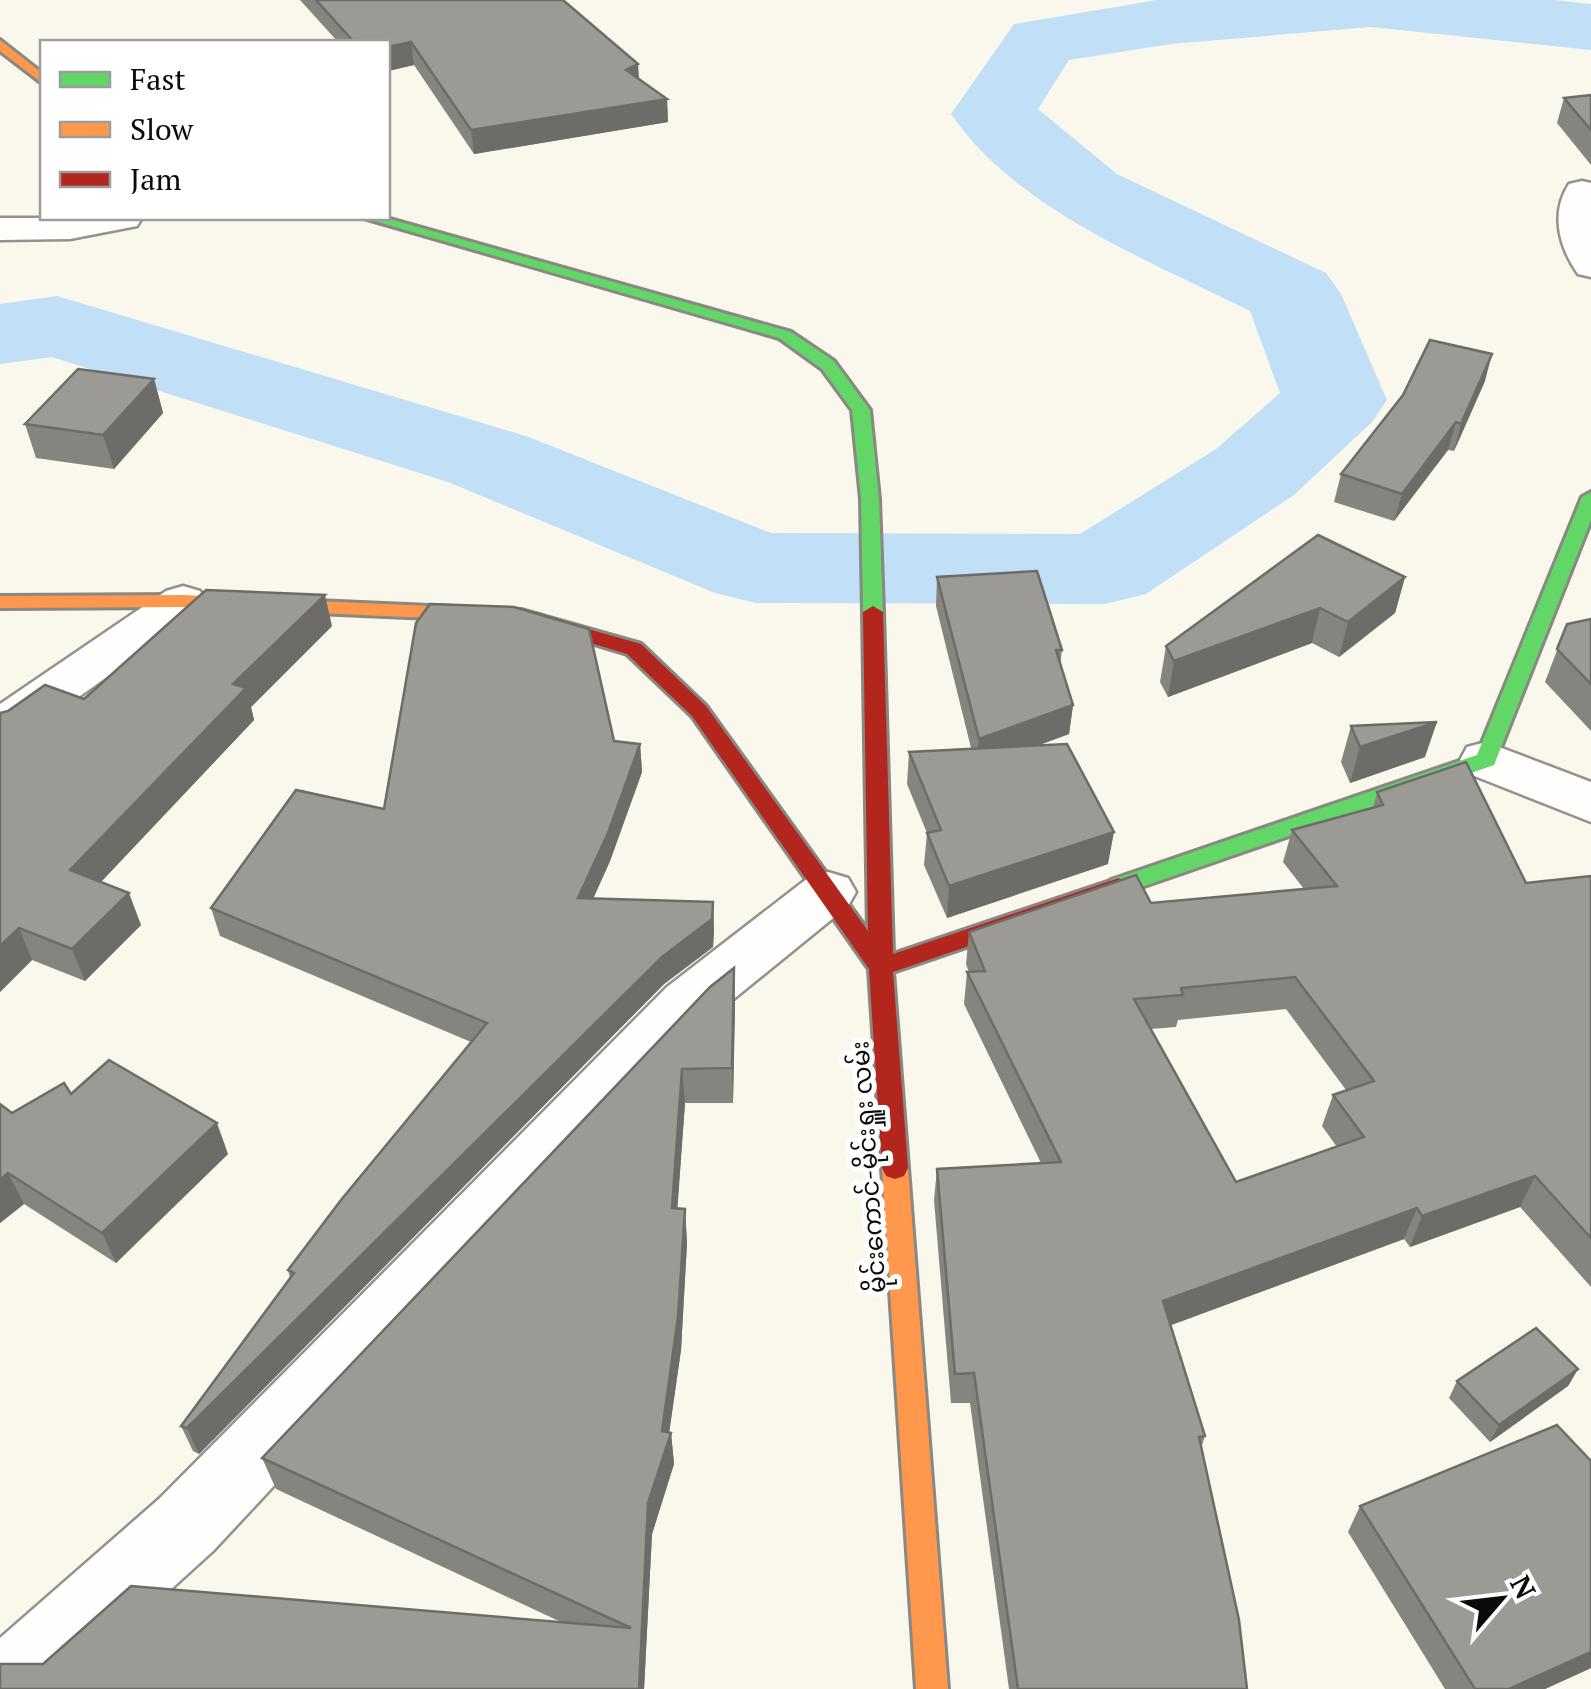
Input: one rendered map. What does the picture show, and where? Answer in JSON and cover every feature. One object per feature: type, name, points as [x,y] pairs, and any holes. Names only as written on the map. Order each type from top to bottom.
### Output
[{"type":"main road","points":[[0,44],[40,77]]},
{"type":"main road","name":"မိုင်းကောင်-မိုင်းရှူး လမ်း","points":[[378,220],[784,336],[828,365],[861,410],[870,499],[881,967],[932,1689]]},
{"type":"main road","points":[[0,602],[183,601],[521,616],[634,650],[699,711],[881,967],[1486,760],[1590,505]]},
{"type":"street","points":[[1582,192],[1574,223],[1591,266]]},
{"type":"street","points":[[0,229],[70,228],[113,220]]},
{"type":"street","points":[[0,728],[183,601]]},
{"type":"street","points":[[1486,760],[1591,802]]},
{"type":"street","points":[[2,1689],[186,1524],[688,1003],[828,892]]},
{"type":"building","points":[[316,0],[563,0],[638,64],[626,70],[667,99],[471,130],[411,42],[390,47],[390,40],[352,40]]},
{"type":"building","points":[[1591,95],[1591,130],[1564,98]]},
{"type":"building","points":[[1430,340],[1492,354],[1461,424],[1456,422],[1402,494],[1341,474],[1403,395]]},
{"type":"building","points":[[78,369],[154,379],[103,435],[25,424]]},
{"type":"building","points":[[1318,535],[1405,577],[1348,622],[1320,608],[1174,661],[1166,646]]},
{"type":"building","points":[[1037,571],[1062,650],[1056,650],[1073,705],[979,739],[937,577]]},
{"type":"building","points":[[206,590],[325,595],[233,684],[246,688],[70,870],[129,893],[72,949],[19,928],[0,946],[0,713],[45,685],[84,699]]},
{"type":"building","points":[[430,604],[514,607],[589,629],[614,741],[640,744],[608,833],[578,898],[713,902],[712,919],[662,957],[187,1428],[181,1426],[294,1273],[288,1270],[487,1023],[211,908],[296,790],[384,809],[416,623]]},
{"type":"building","points":[[1591,619],[1591,684],[1557,649],[1567,624]]},
{"type":"building","points":[[1437,722],[1360,747],[1351,726]]},
{"type":"building","points":[[1067,744],[1114,832],[949,886],[927,833],[941,830],[909,752]]},
{"type":"building","points":[[1466,762],[1526,883],[1591,876],[1591,1238],[1535,1176],[1422,1216],[1417,1208],[1163,1301],[1205,1436],[1199,1437],[1239,1620],[1247,1689],[1018,1689],[974,1373],[955,1374],[937,1169],[1061,1162],[967,972],[985,971],[969,932],[1136,875],[1151,903],[1337,886],[1292,830],[1383,805],[1377,792]],"holes":[[[1295,977],[1374,1081],[1333,1095],[1364,1137],[1236,1182],[1134,999],[1183,995],[1181,988]]]},
{"type":"building","points":[[734,968],[732,1068],[682,1069],[672,1208],[685,1209],[678,1317],[662,1431],[671,1433],[648,1503],[639,1689],[0,1689],[0,1664],[43,1664],[131,1586],[631,1628],[262,1458],[710,987]]},
{"type":"building","points":[[109,1060],[217,1123],[102,1233],[8,1173],[0,1180],[0,1104],[12,1113],[64,1083],[71,1094]]},
{"type":"building","points":[[1536,1328],[1578,1369],[1499,1425],[1457,1381]]},
{"type":"building","points":[[1557,1425],[1591,1461],[1591,1652],[1509,1689],[1475,1689],[1360,1506]]},
{"type":"waterway","points":[[0,334],[57,326],[487,459],[756,568],[1105,569],[1255,472],[1335,400],[1292,294],[1085,193],[993,114],[1042,41],[1171,21],[1371,4],[1591,27]]},
{"type":"traffic: fast","points":[[378,220],[785,335],[828,365],[861,410],[870,499],[873,612]]},
{"type":"traffic: fast","points":[[1119,886],[1486,760],[1591,497]]},
{"type":"traffic: slow","points":[[0,44],[40,77]]},
{"type":"traffic: slow","points":[[0,602],[183,601],[521,616],[535,620]]},
{"type":"traffic: slow","points":[[895,1168],[932,1689]]},
{"type":"traffic: jam","points":[[873,612],[881,967],[895,1168]]},
{"type":"traffic: jam","points":[[535,620],[634,649],[699,711],[881,967],[1119,886]]}]
